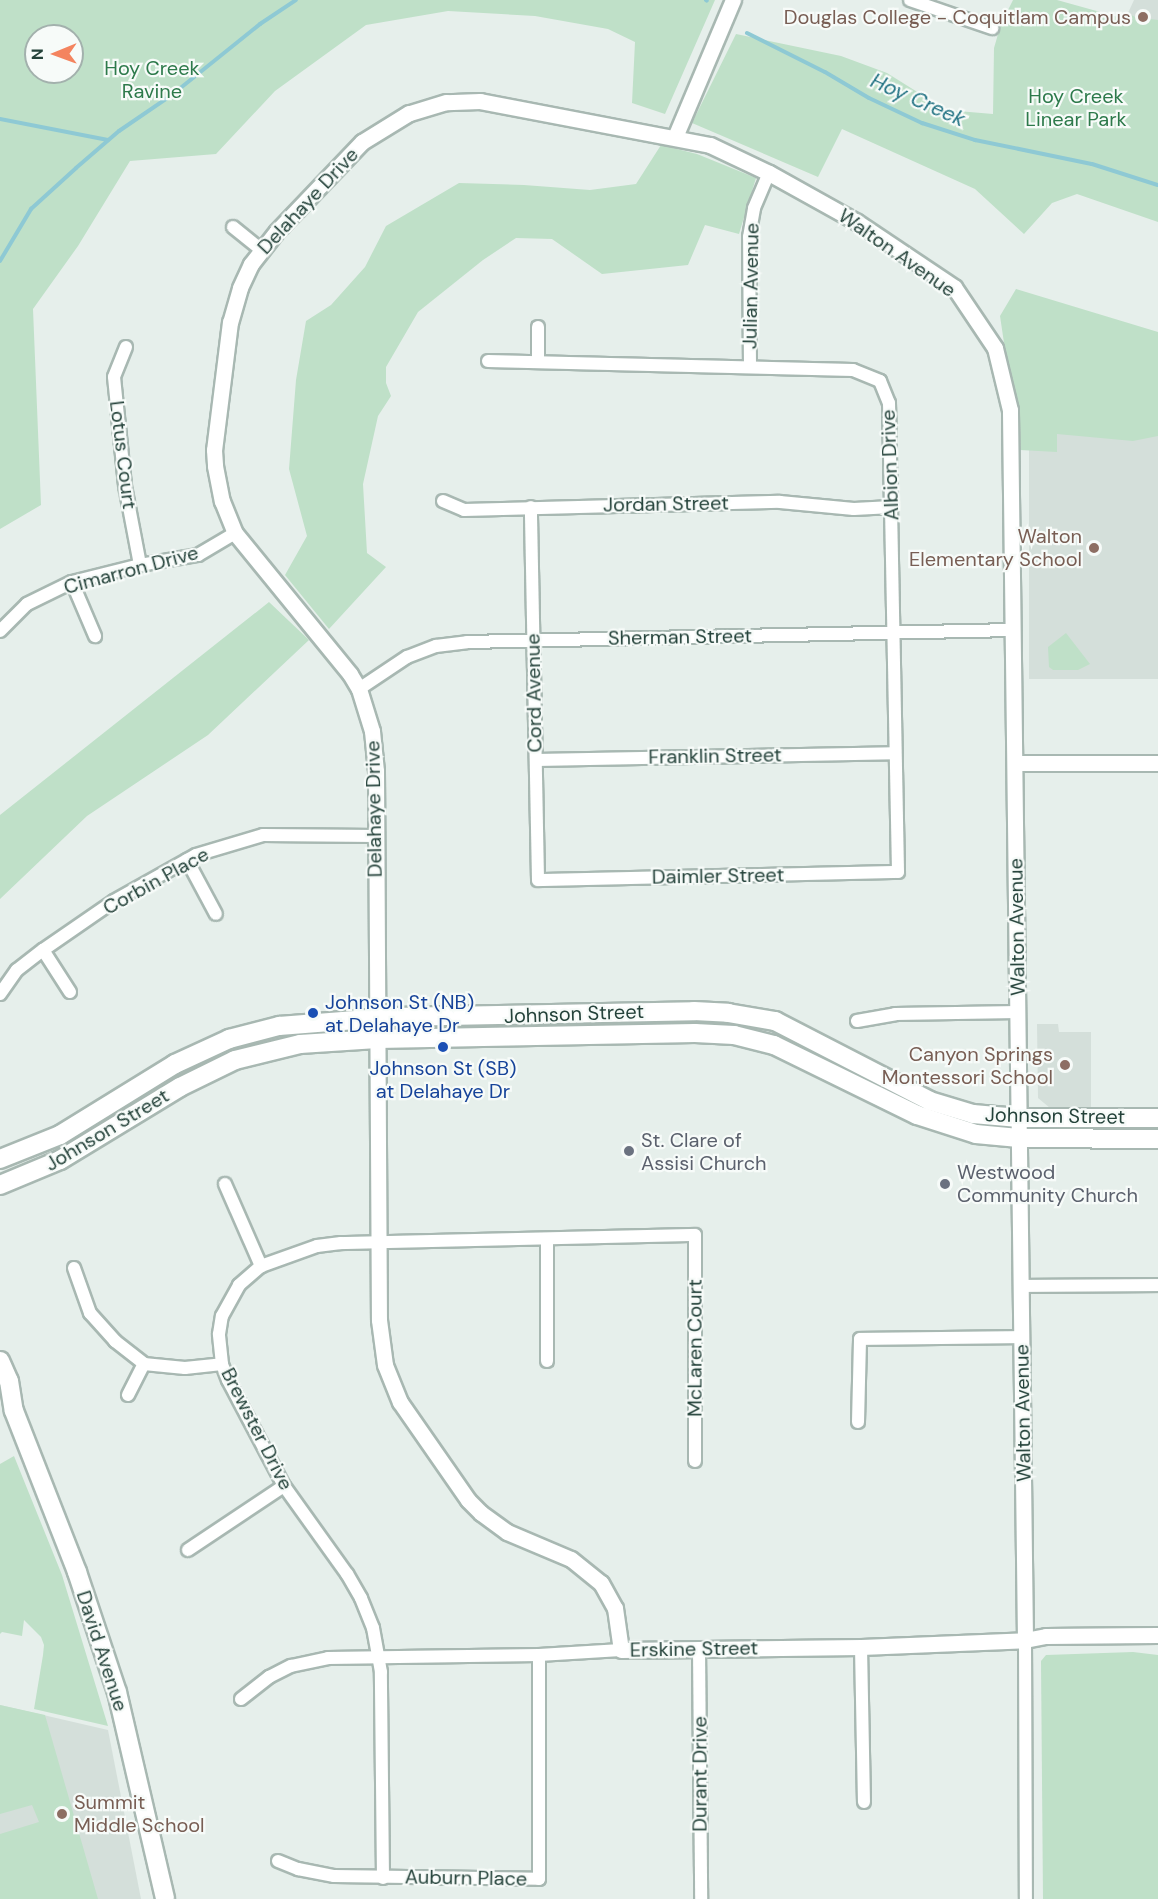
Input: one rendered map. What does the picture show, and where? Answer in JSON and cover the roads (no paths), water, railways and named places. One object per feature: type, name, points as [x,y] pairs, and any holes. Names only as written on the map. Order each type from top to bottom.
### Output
[{"type":"main road","name":"Johnson Street","points":[[0,1159],[60,1135],[175,1064],[229,1039],[279,1026],[377,1018],[694,1011],[758,1017],[791,1028],[930,1101],[973,1114],[1018,1118],[1158,1118]]},
{"type":"main road","name":"Johnson Street","points":[[0,1185],[60,1160],[180,1087],[235,1060],[300,1044],[377,1039],[695,1033],[734,1035],[774,1045],[917,1115],[975,1134],[1019,1138],[1158,1139]]},
{"type":"main road","name":"David Avenue","points":[[0,1361],[9,1381],[14,1411],[77,1572],[117,1692],[165,1899]]},
{"type":"main road","name":"David Avenue","points":[[0,1396],[14,1411]]},
{"type":"street","points":[[675,137],[734,0]]},
{"type":"street","points":[[910,0],[992,28]]},
{"type":"street","name":"Delahaye Drive","points":[[621,1650],[615,1608],[602,1583],[571,1559],[507,1532],[481,1513],[468,1500],[400,1402],[388,1374],[381,1341],[374,741],[359,689],[235,533],[217,482],[215,434],[233,309],[245,275],[261,250],[362,142],[397,118],[428,106],[456,101],[493,102],[675,137]]},
{"type":"street","name":"Walton Avenue","points":[[675,137],[710,145],[769,173],[857,222],[954,288],[995,348],[1010,410],[1022,1337],[1026,1899]]},
{"type":"street","name":"Julian Avenue","points":[[750,367],[749,237],[754,208],[769,173]]},
{"type":"street","points":[[232,227],[261,250]]},
{"type":"street","points":[[538,327],[538,362]]},
{"type":"street","name":"Lotus Court","points":[[126,347],[114,377],[125,486],[140,565]]},
{"type":"street","name":"Albion Drive","points":[[488,361],[853,370],[880,381],[889,404],[898,872]]},
{"type":"street","name":"Jordan Street","points":[[443,501],[464,510],[780,502],[854,509],[892,507]]},
{"type":"street","name":"Cord Avenue","points":[[531,507],[538,880]]},
{"type":"street","name":"Cimarron Drive","points":[[0,631],[27,604],[72,582],[140,565],[198,555],[235,533]]},
{"type":"street","points":[[72,582],[95,636]]},
{"type":"street","name":"Sherman Street","points":[[359,689],[407,657],[436,646],[467,642],[1013,630]]},
{"type":"street","name":"Franklin Street","points":[[536,760],[894,753]]},
{"type":"street","points":[[1015,763],[1158,764]]},
{"type":"street","name":"Corbin Place","points":[[0,994],[17,970],[43,950],[114,901],[187,860],[263,835],[376,836]]},
{"type":"street","points":[[187,860],[216,914]]},
{"type":"street","name":"Daimler Street","points":[[538,880],[898,872]]},
{"type":"street","points":[[43,950],[70,992]]},
{"type":"street","points":[[856,1021],[895,1014],[1018,1012]]},
{"type":"street","points":[[225,1184],[261,1266]]},
{"type":"street","name":"Brewster Drive","points":[[383,1878],[379,1657],[373,1628],[361,1598],[284,1486],[222,1364],[219,1334],[222,1316],[239,1285],[261,1266],[317,1246],[379,1241],[695,1235]]},
{"type":"street","name":"McLaren Court","points":[[695,1235],[695,1461]]},
{"type":"street","points":[[547,1239],[547,1361]]},
{"type":"street","points":[[74,1268],[90,1313],[115,1341],[144,1364],[185,1368],[222,1364]]},
{"type":"street","points":[[1021,1286],[1158,1285]]},
{"type":"street","points":[[858,1422],[860,1340],[1022,1337]]},
{"type":"street","points":[[128,1395],[144,1364]]},
{"type":"street","points":[[188,1550],[284,1486]]},
{"type":"street","name":"Erskine Street","points":[[241,1699],[269,1677],[291,1666],[328,1658],[539,1655],[699,1648],[861,1647],[1110,1634],[1158,1635]]},
{"type":"street","points":[[861,1647],[864,1802]]},
{"type":"street","name":"Durant Drive","points":[[699,1648],[701,1899]]},
{"type":"street","name":"Auburn Place","points":[[278,1861],[298,1869],[334,1876],[539,1879],[539,1655]]},
{"type":"waterway","name":"Hoy Creek","points":[[0,261],[31,209],[76,168],[119,131],[173,94],[260,24],[296,0]]},
{"type":"waterway","name":"Hoy Creek","points":[[747,33],[825,72],[869,98],[922,123],[975,140],[1092,164],[1158,185]]},
{"type":"waterway","points":[[0,119],[108,140]]},
{"type":"place","name":"Douglas College - Coquitlam Campus","points":[[1143,17]]},
{"type":"place","name":"Walton Elementary School","points":[[1094,548]]},
{"type":"place","name":"Johnson St (NB) at Delahaye Dr","points":[[313,1013]]},
{"type":"place","name":"Johnson St (SB) at Delahaye Dr","points":[[443,1047]]},
{"type":"place","name":"Canyon Springs Montessori School","points":[[1065,1065]]},
{"type":"place","name":"St. Clare of Assisi Church","points":[[629,1151]]},
{"type":"place","name":"Westwood Community Church","points":[[945,1184]]},
{"type":"place","name":"Summit Middle School","points":[[62,1814]]},
{"type":"park label","name":"Hoy Creek Ravine","points":[[152,80]]},
{"type":"park label","name":"Hoy Creek Linear Park","points":[[1076,108]]}]
